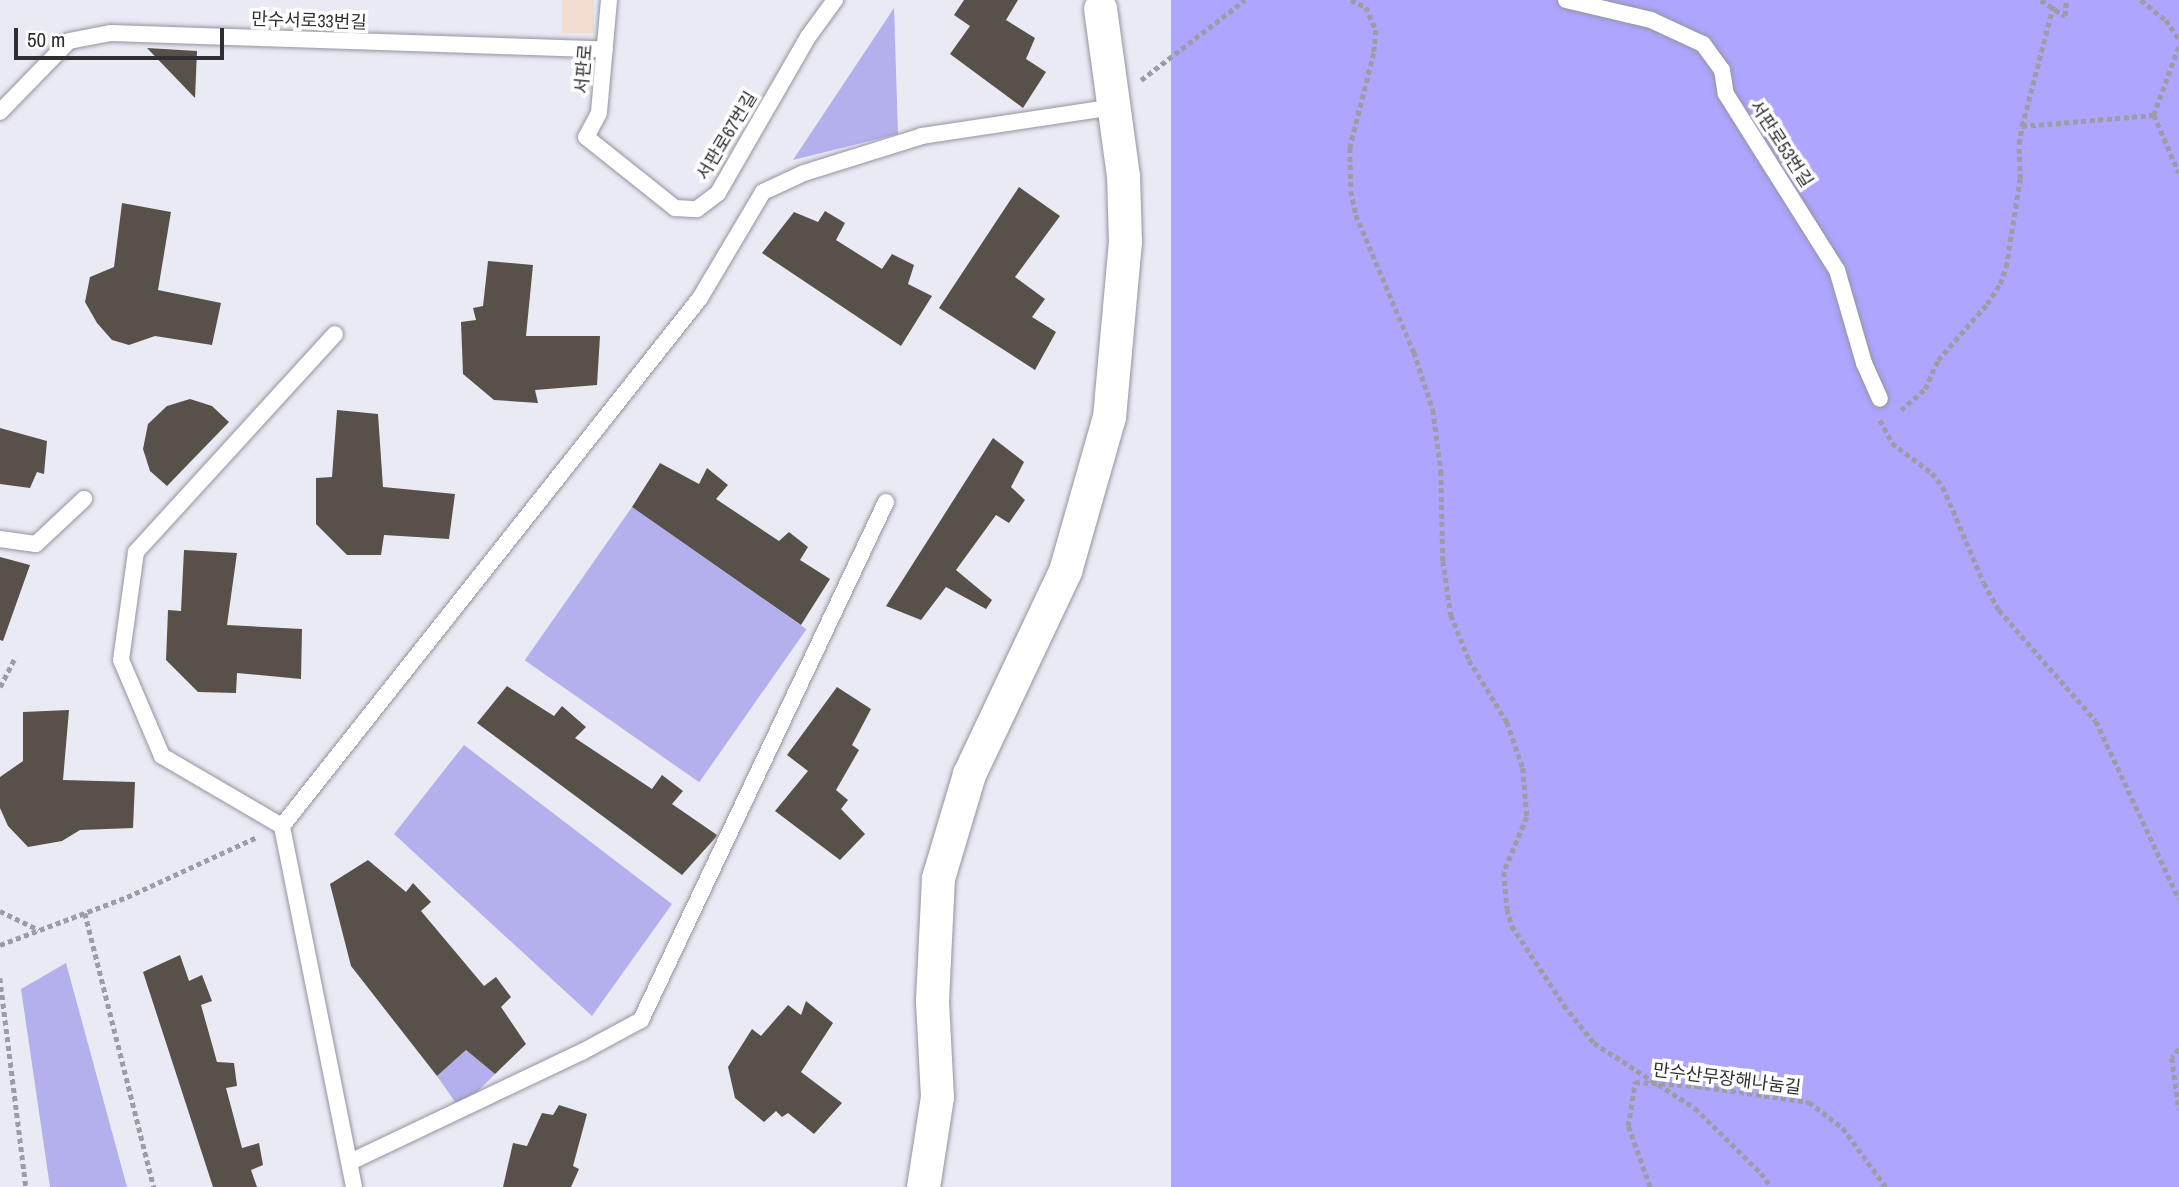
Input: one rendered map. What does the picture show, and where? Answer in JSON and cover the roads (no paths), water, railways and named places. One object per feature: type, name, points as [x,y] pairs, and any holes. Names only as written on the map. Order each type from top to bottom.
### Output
[{"type":"street","points":[[923,1187],[937,1097],[932,1000],[938,878],[969,774],[1065,571],[1110,417],[1125,242],[1123,176],[1100,5]]},
{"type":"lane","name":"서판로","points":[[586,137],[599,113],[609,0]]},
{"type":"lane","name":"서판로67번길","points":[[586,137],[676,208],[697,208],[718,193],[808,37],[835,0]]},
{"type":"lane","name":"서판로53번길","points":[[1566,0],[1651,20],[1703,44],[1722,70],[1726,94],[1837,270],[1878,405]]},
{"type":"lane","name":"만수서로33번길","points":[[0,112],[69,41],[111,33],[605,49]]},
{"type":"lane","points":[[282,826],[700,298],[763,192],[804,173],[922,136],[1114,107]]},
{"type":"lane","points":[[335,334],[136,552],[121,660],[162,755],[282,826],[354,1187]]},
{"type":"lane","points":[[0,539],[36,544],[84,499]]},
{"type":"lane","points":[[350,1162],[582,1052],[641,1020],[886,502]]}]
